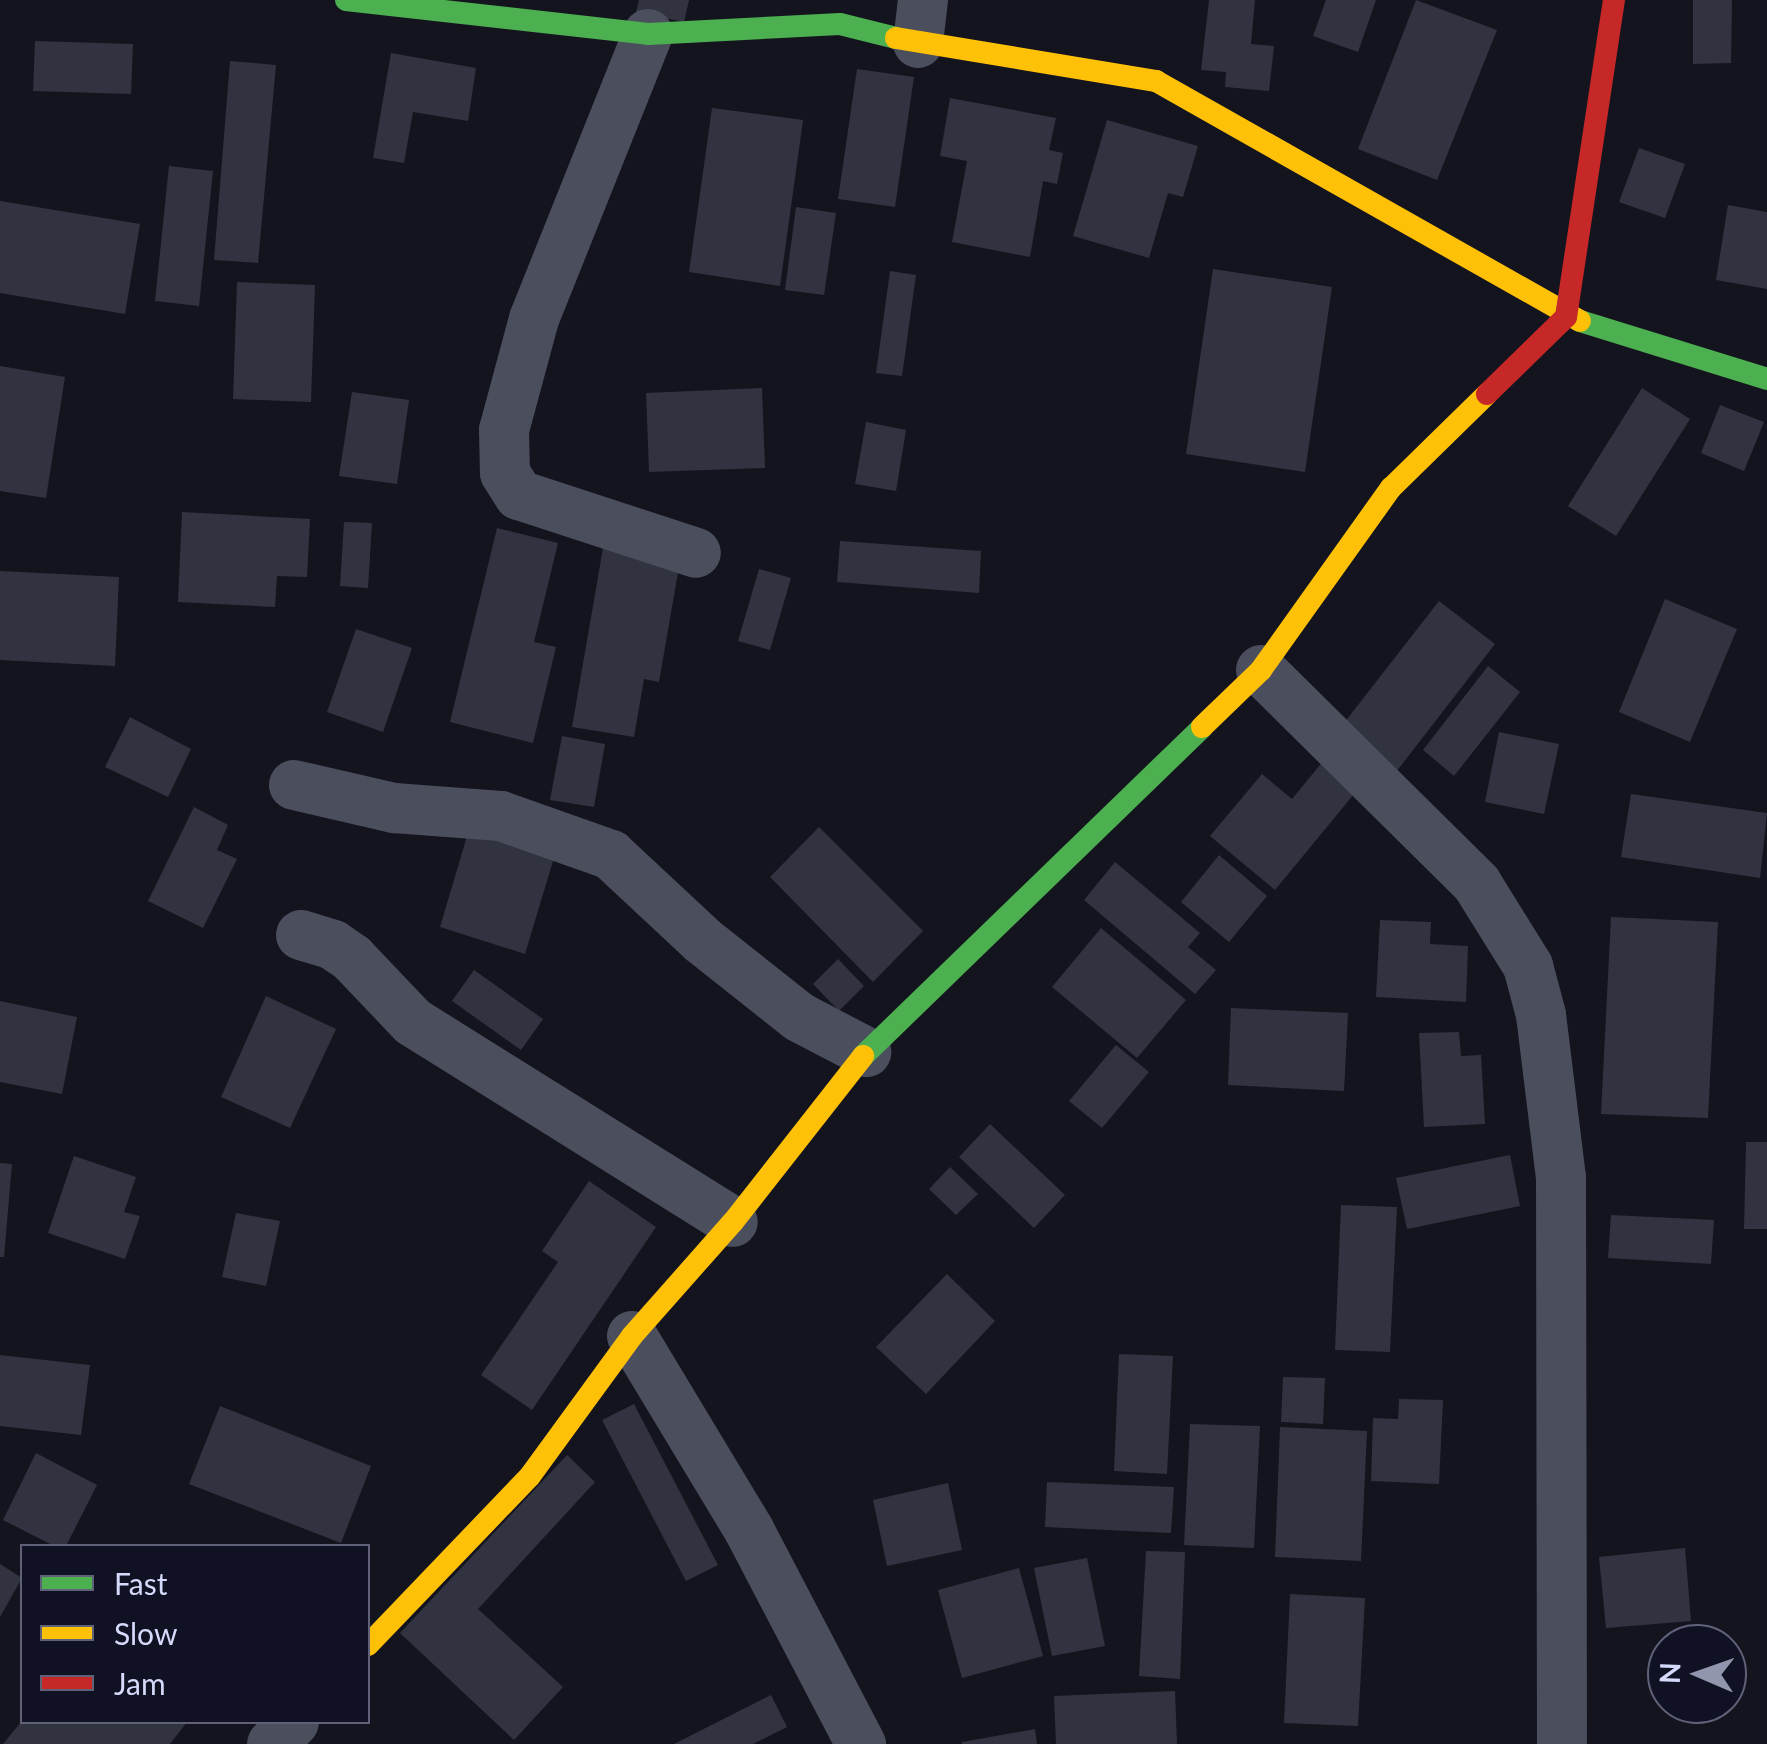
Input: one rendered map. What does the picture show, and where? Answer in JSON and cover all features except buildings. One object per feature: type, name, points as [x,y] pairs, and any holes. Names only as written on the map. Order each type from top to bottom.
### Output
[{"type":"street","points":[[346,0],[525,24],[648,34],[920,21],[1156,81],[1290,154],[1566,317],[1767,379]]},
{"type":"street","points":[[370,1643],[530,1476],[632,1336],[733,1222],[866,1052],[1261,670],[1391,488],[1566,317],[1614,0]]},
{"type":"street","points":[[648,34],[534,320],[504,430],[506,473],[519,495],[696,553]]},
{"type":"street","points":[[1261,670],[1478,884],[1528,966],[1540,1015],[1561,1177],[1562,1744]]},
{"type":"street","points":[[294,784],[394,808],[501,816],[611,855],[702,940],[799,1017],[866,1052]]},
{"type":"street","points":[[301,934],[332,945],[352,958],[413,1022],[733,1222]]},
{"type":"street","points":[[632,1336],[749,1530],[862,1744]]},
{"type":"street","points":[[272,1744],[292,1724]]},
{"type":"traffic: fast","points":[[346,0],[648,34],[840,24],[896,38]]},
{"type":"traffic: fast","points":[[1580,321],[1767,379]]},
{"type":"traffic: fast","points":[[863,1056],[1202,727]]},
{"type":"traffic: slow","points":[[896,38],[1156,81],[1580,321]]},
{"type":"traffic: slow","points":[[1202,727],[1261,670],[1391,488],[1487,394]]},
{"type":"traffic: slow","points":[[370,1643],[530,1476],[632,1336],[733,1222],[863,1056]]},
{"type":"traffic: jam","points":[[1487,394],[1566,317],[1614,0]]}]
